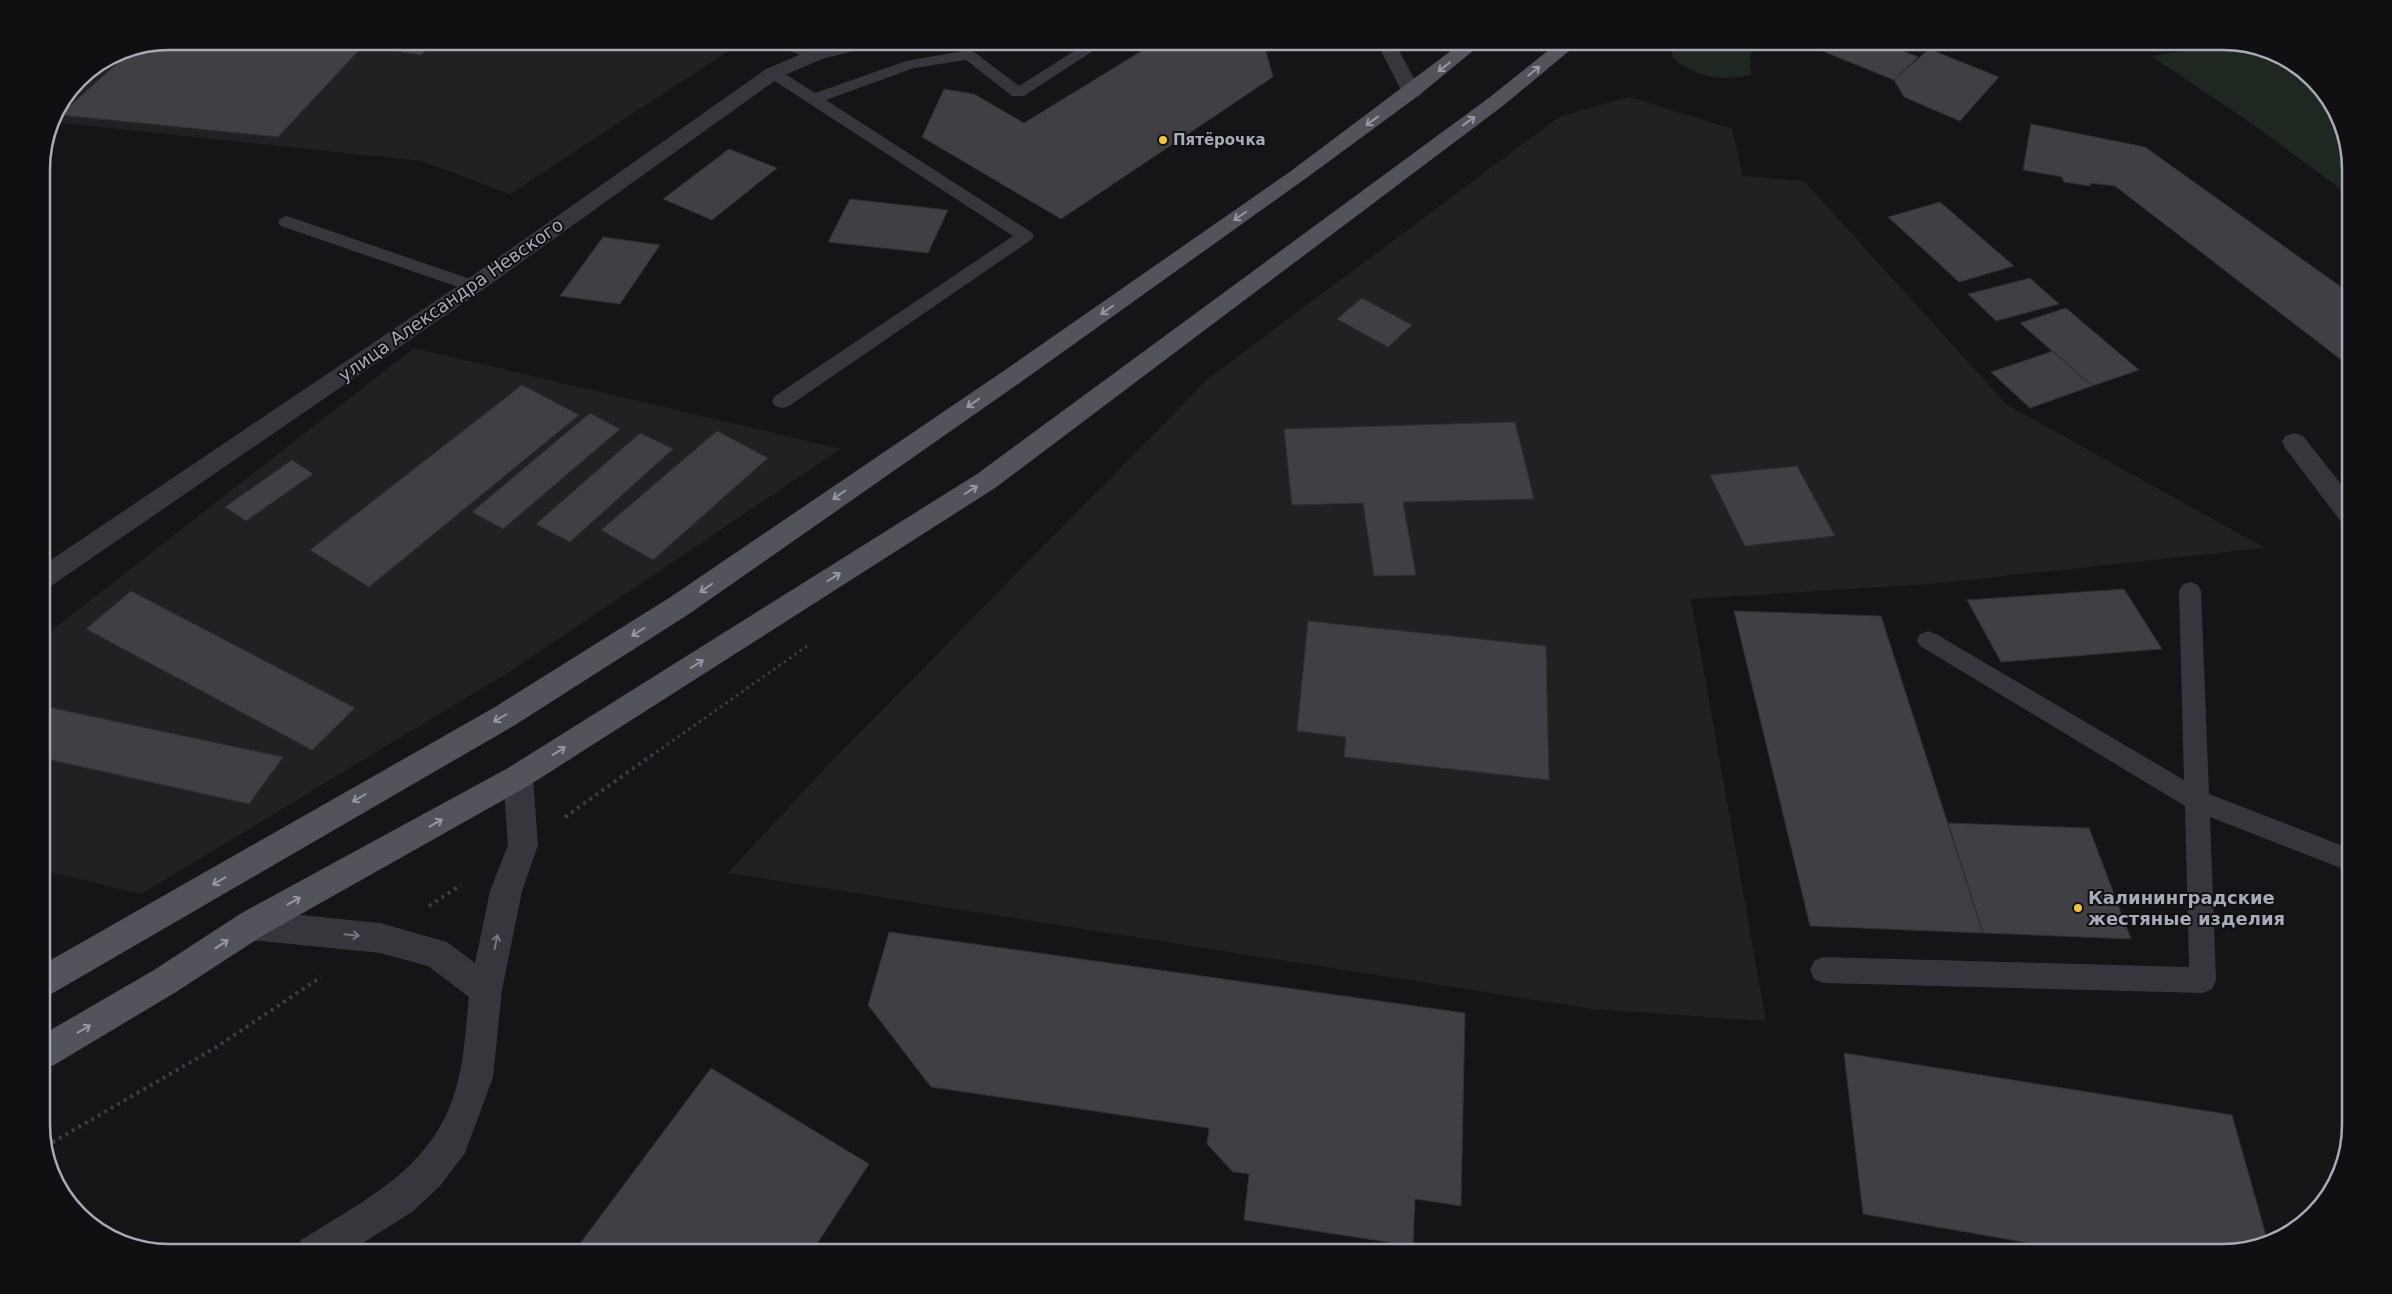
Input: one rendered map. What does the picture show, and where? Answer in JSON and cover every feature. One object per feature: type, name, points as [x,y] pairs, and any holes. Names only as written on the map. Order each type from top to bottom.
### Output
[{"type":"main road","points":[[50,977],[505,716],[679,606],[1046,353],[1411,92],[1465,50]]},
{"type":"main road","points":[[50,1048],[164,981],[251,925],[518,777],[986,481],[1497,101],[1561,50]]},
{"type":"street","points":[[803,50],[814,55]]},
{"type":"street","name":"улица Александра Невского","points":[[50,574],[473,286],[773,73],[814,55],[834,50]]},
{"type":"street","points":[[1390,50],[1411,92]]},
{"type":"street","points":[[2294,442],[2342,504]]},
{"type":"street","points":[[328,1244],[399,1199],[428,1174],[453,1141],[476,1077],[486,990],[506,891],[523,845],[518,777]]},
{"type":"street","points":[[251,925],[380,938],[436,952],[486,990]]},
{"type":"lane","points":[[814,99],[910,64],[969,55],[1018,93],[1086,50]]},
{"type":"lane","points":[[773,73],[1025,236],[782,401]]},
{"type":"lane","points":[[287,222],[473,286]]},
{"type":"lane","points":[[1823,970],[2203,980],[2190,592]]},
{"type":"lane","points":[[1928,640],[2197,800],[2342,858]]},
{"type":"path","points":[[51,1143],[215,1048],[322,977]]},
{"type":"shaded area","points":[[730,50],[510,194],[422,161],[59,123],[70,103],[103,70],[131,56],[154,51]]},
{"type":"shaded area","points":[[1672,50],[1754,50],[1750,54],[1751,75],[1730,78],[1699,74],[1672,57]]},
{"type":"shaded area","points":[[2193,50],[2238,51],[2261,56],[2289,70],[2312,91],[2330,117],[2340,146],[2342,190],[2251,123],[2151,56]]},
{"type":"shaded area","points":[[1629,97],[1732,129],[1743,176],[1804,181],[2007,405],[2265,548],[1930,584],[1691,599],[1766,1021],[1592,1009],[728,873],[827,766],[1209,378],[1559,117]]},
{"type":"shaded area","points":[[414,348],[841,449],[509,672],[141,894],[50,872],[50,632]]},
{"type":"building","points":[[169,50],[359,50],[278,137],[63,115],[67,109],[119,61],[146,52]]},
{"type":"building","points":[[389,50],[426,50],[421,55]]},
{"type":"building","points":[[1143,50],[1266,51],[1273,77],[1061,219],[922,137],[944,89],[974,94],[1024,123]]},
{"type":"building","points":[[1820,50],[1900,50],[1918,57],[1894,80]]},
{"type":"building","points":[[1928,50],[1999,77],[1960,121],[1904,97],[1894,80]]},
{"type":"building","points":[[2031,124],[2145,147],[2342,288],[2342,360],[2115,186],[2090,183],[2090,186],[2064,182],[2062,177],[2023,170]]},
{"type":"building","points":[[729,149],[777,168],[712,220],[663,199]]},
{"type":"building","points":[[850,199],[948,210],[928,253],[828,242]]},
{"type":"building","points":[[1940,202],[2014,266],[1959,282],[1888,217]]},
{"type":"building","points":[[603,237],[660,245],[620,304],[560,296]]},
{"type":"building","points":[[2030,278],[2059,304],[1996,321],[1968,294]]},
{"type":"building","points":[[1362,298],[1412,325],[1388,347],[1337,319]]},
{"type":"building","points":[[2066,308],[2139,370],[2092,386],[2020,323]]},
{"type":"building","points":[[2053,351],[2092,386],[2030,408],[1991,372]]},
{"type":"building","points":[[522,385],[579,415],[369,587],[310,550]]},
{"type":"building","points":[[590,413],[620,429],[503,529],[472,512]]},
{"type":"building","points":[[1515,422],[1534,499],[1403,502],[1416,575],[1374,576],[1363,503],[1292,505],[1284,429]]},
{"type":"building","points":[[717,431],[768,458],[653,560],[601,530]]},
{"type":"building","points":[[640,433],[673,449],[570,542],[536,524]]},
{"type":"building","points":[[292,460],[313,474],[246,521],[225,507]]},
{"type":"building","points":[[1797,466],[1835,536],[1745,546],[1710,475]]},
{"type":"building","points":[[2124,589],[2162,649],[2001,662],[1967,600]]},
{"type":"building","points":[[131,591],[355,708],[312,750],[86,629]]},
{"type":"building","points":[[1734,611],[1881,616],[1983,933],[1810,926]]},
{"type":"building","points":[[1308,621],[1546,646],[1549,780],[1344,757],[1346,737],[1297,731]]},
{"type":"building","points":[[50,707],[283,757],[249,804],[50,760]]},
{"type":"building","points":[[1948,823],[2089,828],[2131,939],[1983,933]]},
{"type":"building","points":[[889,932],[1465,1013],[1461,1206],[1415,1199],[1413,1244],[1400,1244],[1244,1220],[1249,1174],[1233,1172],[1207,1144],[1209,1128],[931,1087],[868,1005]]},
{"type":"building","points":[[1844,1053],[2232,1115],[2266,1236],[2254,1240],[2223,1244],[2035,1244],[1863,1214]]},
{"type":"building","points":[[711,1068],[869,1164],[817,1244],[580,1244]]},
{"type":"place","name":"Пятёрочка","points":[[1163,140]]},
{"type":"place","name":"Калининградские жестяные изделия","points":[[2078,908]]}]
